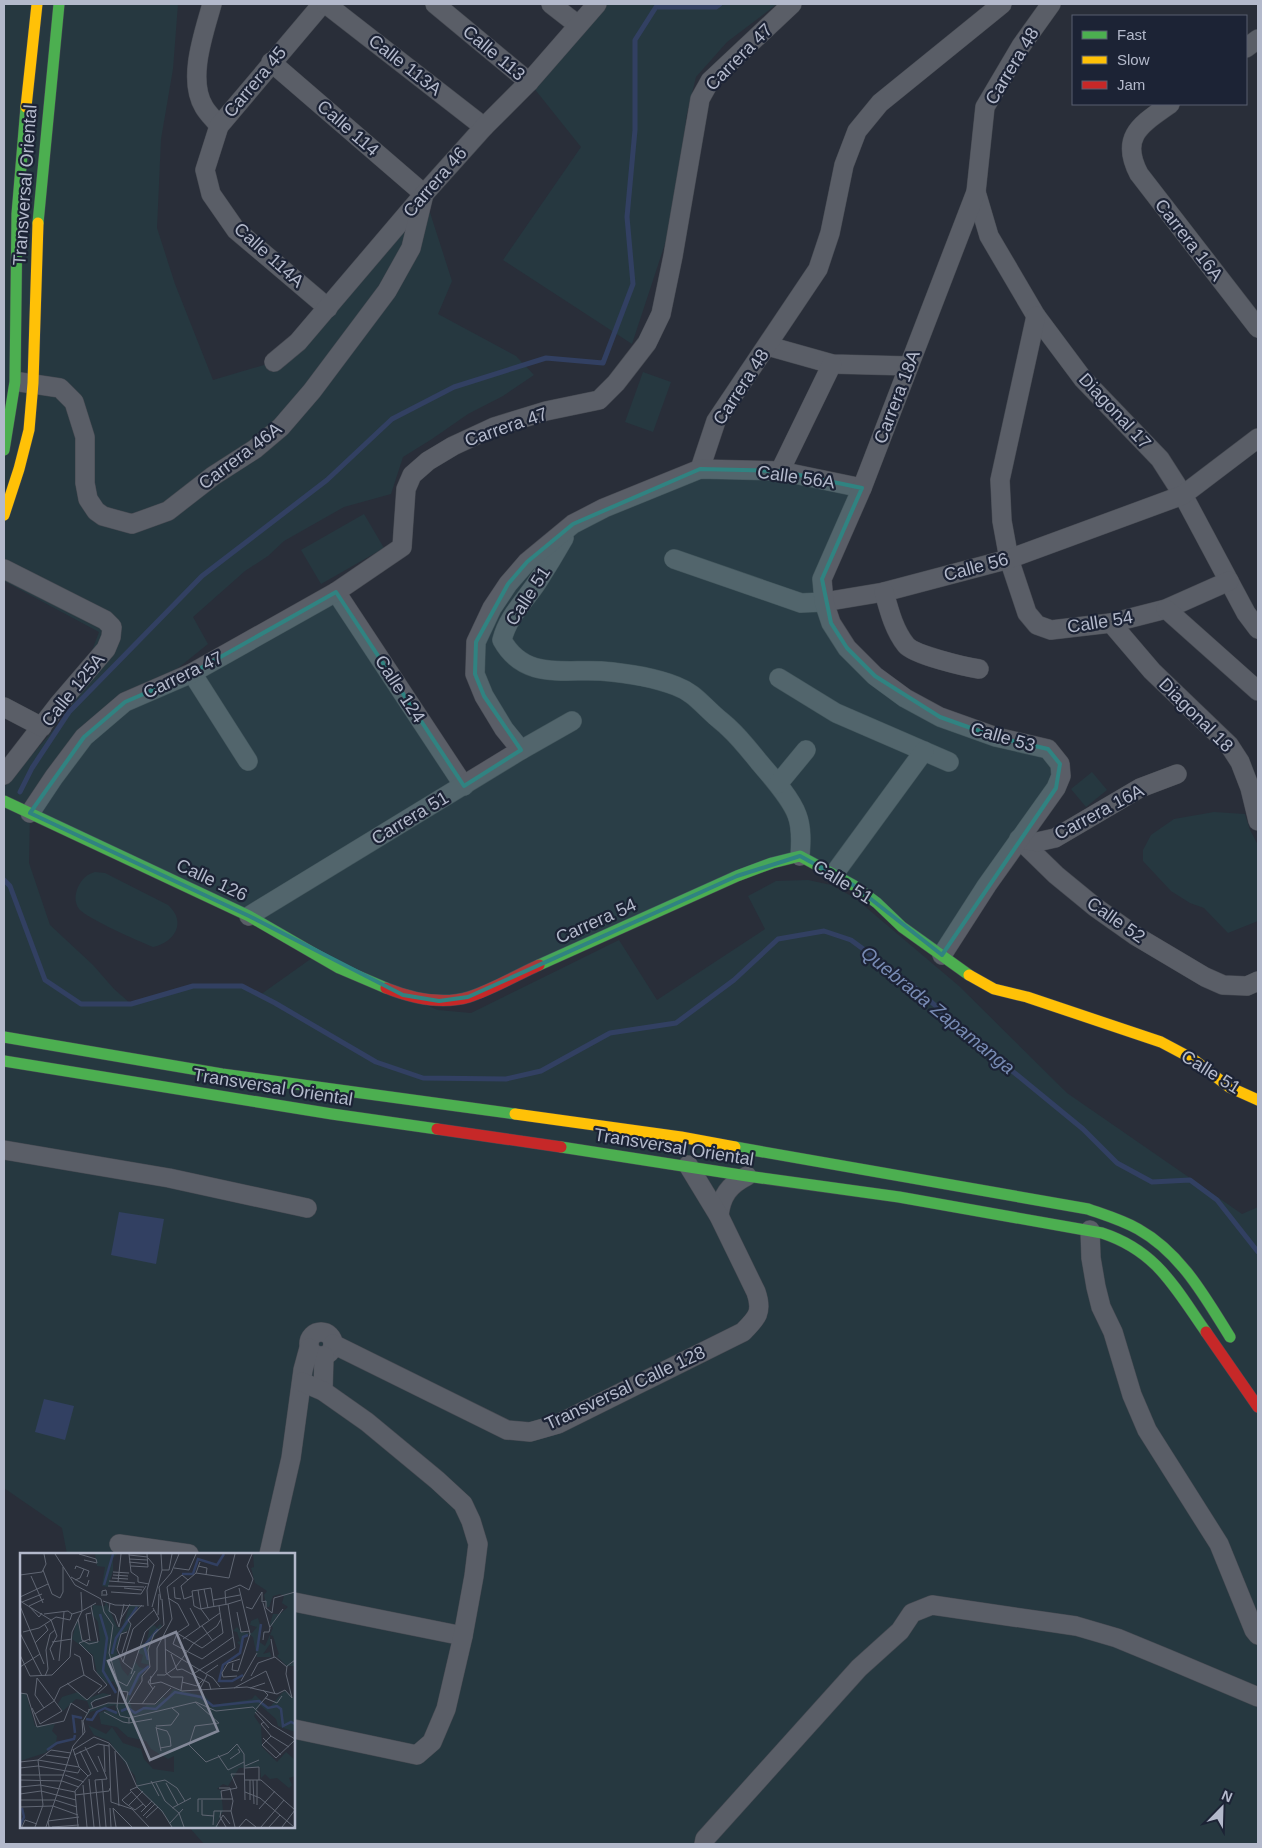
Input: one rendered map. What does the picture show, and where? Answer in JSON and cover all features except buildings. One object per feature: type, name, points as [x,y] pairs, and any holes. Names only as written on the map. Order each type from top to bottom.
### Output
[{"type":"main road","name":"Transversal Oriental","points":[[4,516],[29,430],[24,383],[17,214],[29,69],[38,4]]},
{"type":"main road","name":"Transversal Oriental","points":[[4,450],[10,419],[24,383],[59,4]]},
{"type":"main road","name":"Calle 126","points":[[4,801],[250,916],[339,968],[403,995]]},
{"type":"main road","name":"Calle 51","points":[[800,856],[834,874],[877,903],[902,927],[966,974],[994,989],[1028,997],[1161,1042],[1193,1059],[1229,1087],[1258,1100]]},
{"type":"main road","name":"Carrera 54","points":[[403,995],[439,1001],[468,998],[737,876],[772,862],[800,856]]},
{"type":"main road","name":"Transversal Oriental","points":[[4,1037],[222,1074],[681,1137],[1088,1209],[1113,1216],[1135,1226],[1165,1247],[1191,1276],[1237,1347]]},
{"type":"main road","name":"Transversal Oriental","points":[[4,1061],[342,1116],[899,1197],[1090,1230],[1114,1236],[1136,1247],[1165,1274],[1258,1407]]},
{"type":"street","points":[[212,4],[200,45],[196,83],[203,106],[219,126]]},
{"type":"street","name":"Carrera 45","points":[[205,170],[219,126],[271,62],[322,4]]},
{"type":"street","name":"Calle 113A","points":[[326,4],[484,127]]},
{"type":"street","name":"Calle 113","points":[[435,4],[529,82]]},
{"type":"street","points":[[551,4],[578,25]]},
{"type":"street","name":"Carrera 46","points":[[274,362],[298,342],[424,194],[484,127],[529,82],[597,4]]},
{"type":"street","name":"Carrera 47","points":[[30,813],[54,777],[84,738],[125,702],[192,673],[336,592],[402,547],[406,489],[412,475],[428,461],[453,446],[494,427],[546,412],[599,400],[616,383],[647,343],[661,314],[673,256],[700,98],[710,81],[792,4]]},
{"type":"street","name":"Carrera 48","points":[[700,469],[716,421],[818,269],[830,233],[844,164],[857,131],[880,103],[1002,4]]},
{"type":"street","name":"Carrera 48","points":[[976,192],[986,107],[1021,46],[1051,4]]},
{"type":"street","points":[[1247,47],[1258,39]]},
{"type":"street","name":"Calle 114","points":[[271,62],[424,194]]},
{"type":"street","name":"Carrera 16A","points":[[1169,105],[1140,125],[1133,136],[1130,147],[1131,156],[1138,174],[1258,328]]},
{"type":"street","name":"Calle 114A","points":[[205,170],[211,194],[236,230],[328,308]]},
{"type":"street","name":"Diagonal 17","points":[[976,192],[989,236],[1036,316],[1083,379],[1160,459],[1183,495],[1246,613],[1258,629]]},
{"type":"street","name":"Carrera 18A","points":[[824,602],[822,579],[862,488],[976,192]]},
{"type":"street","name":"Carrera 46A","points":[[24,383],[60,388],[74,402],[85,437],[85,483],[88,499],[96,510],[103,516],[132,524],[168,511],[213,476],[255,449],[281,427],[312,391],[387,290],[402,265],[411,248],[424,194]]},
{"type":"street","points":[[1009,559],[1002,521],[1000,480],[1036,316]]},
{"type":"street","points":[[768,346],[832,364],[909,366]]},
{"type":"street","points":[[780,471],[832,364]]},
{"type":"street","name":"Calle 56","points":[[674,559],[801,603],[824,602],[884,592],[1009,559],[1183,495],[1258,438]]},
{"type":"street","points":[[521,750],[504,729],[484,696],[475,674],[476,642],[492,608],[508,584],[527,562],[573,524],[604,508],[700,469]]},
{"type":"street","name":"Calle 56A","points":[[700,469],[780,471],[862,488]]},
{"type":"street","name":"Calle 51","points":[[573,524],[538,581],[506,627],[502,640],[509,652],[522,662],[539,669],[555,672],[602,671],[632,674],[675,685],[693,694],[730,728],[778,784],[797,814],[801,839],[800,856]]},
{"type":"street","name":"Calle 54","points":[[1009,559],[1027,613],[1037,625],[1051,630],[1111,623],[1166,609],[1229,581]]},
{"type":"street","name":"Calle 125A","points":[[4,569],[105,620],[112,627],[111,637],[106,649],[4,775]]},
{"type":"street","name":"Calle 124","points":[[336,592],[464,786]]},
{"type":"street","points":[[884,592],[893,622],[907,647],[953,664],[979,669]]},
{"type":"street","name":"Calle 53","points":[[824,602],[831,623],[847,648],[875,676],[905,698],[940,717],[986,734],[1048,749],[1060,764],[1061,776],[1056,788],[987,885],[942,955]]},
{"type":"street","points":[[1166,609],[1258,691]]},
{"type":"street","name":"Diagonal 18","points":[[1111,623],[1152,671],[1229,744],[1254,786],[1258,821]]},
{"type":"street","points":[[192,673],[248,761]]},
{"type":"street","points":[[779,678],[836,713],[949,762]]},
{"type":"street","points":[[4,707],[42,727]]},
{"type":"street","name":"Carrera 51","points":[[250,916],[521,750],[572,721]]},
{"type":"street","points":[[778,784],[806,750]]},
{"type":"street","points":[[834,874],[924,751]]},
{"type":"street","name":"Carrera 16A","points":[[1020,839],[1037,842],[1055,838],[1140,788],[1177,774]]},
{"type":"street","name":"Calle 52","points":[[1020,839],[1056,875],[1095,907],[1136,936],[1223,986],[1247,986],[1258,981]]},
{"type":"street","points":[[1229,1087],[1258,1085]]},
{"type":"street","points":[[4,1150],[169,1178],[306,1208]]},
{"type":"street","name":"Transversal Calle 128","points":[[322,1349],[506,1430],[530,1432],[558,1424],[743,1332],[757,1317],[760,1302],[719,1216],[688,1165]]},
{"type":"street","points":[[719,1216],[720,1203],[726,1191],[735,1182],[747,1176]]},
{"type":"street","points":[[1090,1230],[1091,1258],[1101,1307],[1113,1332],[1132,1395],[1147,1430],[1219,1544],[1250,1621],[1258,1635]]},
{"type":"street","points":[[269,1553],[292,1458],[304,1362],[322,1349]]},
{"type":"street","points":[[322,1349],[323,1391]]},
{"type":"street","points":[[295,1729],[418,1755],[432,1742],[446,1709],[463,1636],[478,1544],[471,1521],[462,1504],[437,1480],[367,1422],[323,1391],[302,1382]]},
{"type":"street","points":[[119,1544],[182,1553]]},
{"type":"street","points":[[295,1602],[463,1636]]},
{"type":"street","points":[[704,1844],[705,1840],[859,1668],[900,1630],[912,1614],[932,1605],[1076,1626],[1134,1645],[1258,1697]]},
{"type":"highlighted area","points":[[700,469],[780,471],[862,488],[822,579],[831,623],[847,648],[875,676],[940,717],[996,737],[1048,749],[1060,764],[1056,788],[942,955],[853,885],[800,856],[737,876],[468,997],[439,1001],[403,995],[249,916],[30,813],[84,737],[125,702],[192,673],[336,592],[464,786],[521,750],[484,696],[475,674],[476,642],[508,584],[527,562],[573,524]]},
{"type":"shaded area","points":[[4,4],[178,4],[173,69],[161,139],[157,228],[175,284],[213,380],[274,362],[424,194],[452,281],[438,314],[516,356],[534,375],[503,396],[468,414],[403,457],[391,494],[344,507],[284,541],[268,556],[245,571],[193,617],[208,644],[147,693],[125,702],[30,813],[29,863],[50,925],[131,1004],[193,986],[242,986],[260,995],[312,958],[438,1010],[471,1013],[619,940],[657,1000],[765,929],[748,896],[776,881],[808,880],[831,885],[855,898],[959,986],[1067,1093],[1242,1214],[1258,1207],[1258,1844],[204,1844],[190,1828],[295,1828],[295,1553],[67,1553],[62,1528],[4,1488],[4,787],[69,712],[99,632],[4,581]]},
{"type":"shaded area","points":[[597,4],[777,4],[727,42],[696,77],[686,118],[683,189],[632,344],[503,260],[581,147],[529,82]]},
{"type":"shaded area","points":[[643,372],[671,382],[653,432],[625,422]]},
{"type":"shaded area","points":[[364,514],[384,548],[321,584],[301,550]]},
{"type":"shaded area","points":[[1092,772],[1107,790],[1086,807],[1071,789]]},
{"type":"shaded area","points":[[1214,812],[1245,814],[1250,830],[1258,845],[1258,921],[1228,933],[1204,908],[1190,903],[1171,891],[1143,861],[1143,850],[1151,835],[1174,819]]},
{"type":"shaded area","points":[[95,872],[105,873],[168,905],[174,911],[177,918],[176,931],[167,941],[153,947],[114,930],[84,913],[76,904],[76,892],[83,879]]},
{"type":"water","points":[[119,1212],[164,1219],[156,1264],[111,1255]]},
{"type":"water","points":[[44,1399],[74,1406],[65,1440],[35,1432]]},
{"type":"waterway","points":[[20,792],[32,768],[69,712],[202,576],[327,480],[392,419],[454,387],[546,358],[603,363],[633,284],[627,217],[635,130],[635,40],[656,7],[716,7],[720,4]]},
{"type":"waterway","name":"Quebrada Zapamanga","points":[[4,880],[10,886],[45,980],[81,1004],[131,1004],[193,986],[242,986],[376,1062],[423,1078],[506,1079],[541,1071],[610,1033],[676,1023],[734,980],[778,939],[824,931],[851,940],[912,985],[972,1038],[1083,1129],[1117,1163],[1152,1182],[1190,1180],[1217,1200],[1258,1252]]},
{"type":"traffic: fast","points":[[38,223],[59,4]]},
{"type":"traffic: fast","points":[[4,450],[15,382],[17,214],[26,107]]},
{"type":"traffic: fast","points":[[4,801],[249,916],[339,968],[386,988]]},
{"type":"traffic: fast","points":[[539,965],[737,876],[772,863],[800,856],[853,885],[877,903],[902,927],[969,975]]},
{"type":"traffic: fast","points":[[4,1037],[222,1074],[515,1114]]},
{"type":"traffic: fast","points":[[4,1061],[437,1129]]},
{"type":"traffic: fast","points":[[561,1147],[899,1197],[1102,1233],[1137,1250],[1151,1261],[1174,1286],[1206,1332]]},
{"type":"traffic: fast","points":[[735,1147],[1088,1209],[1113,1218],[1138,1229],[1167,1250],[1191,1277],[1230,1337]]},
{"type":"traffic: slow","points":[[26,107],[37,4]]},
{"type":"traffic: slow","points":[[4,515],[29,430],[33,383],[38,223]]},
{"type":"traffic: slow","points":[[969,975],[994,989],[1027,997],[1161,1042],[1193,1059],[1229,1087],[1258,1100]]},
{"type":"traffic: slow","points":[[515,1114],[681,1137],[735,1147]]},
{"type":"traffic: jam","points":[[386,988],[406,995],[427,999],[459,999],[486,990],[539,965]]},
{"type":"traffic: jam","points":[[437,1129],[561,1147]]},
{"type":"traffic: jam","points":[[1206,1332],[1258,1407]]}]
